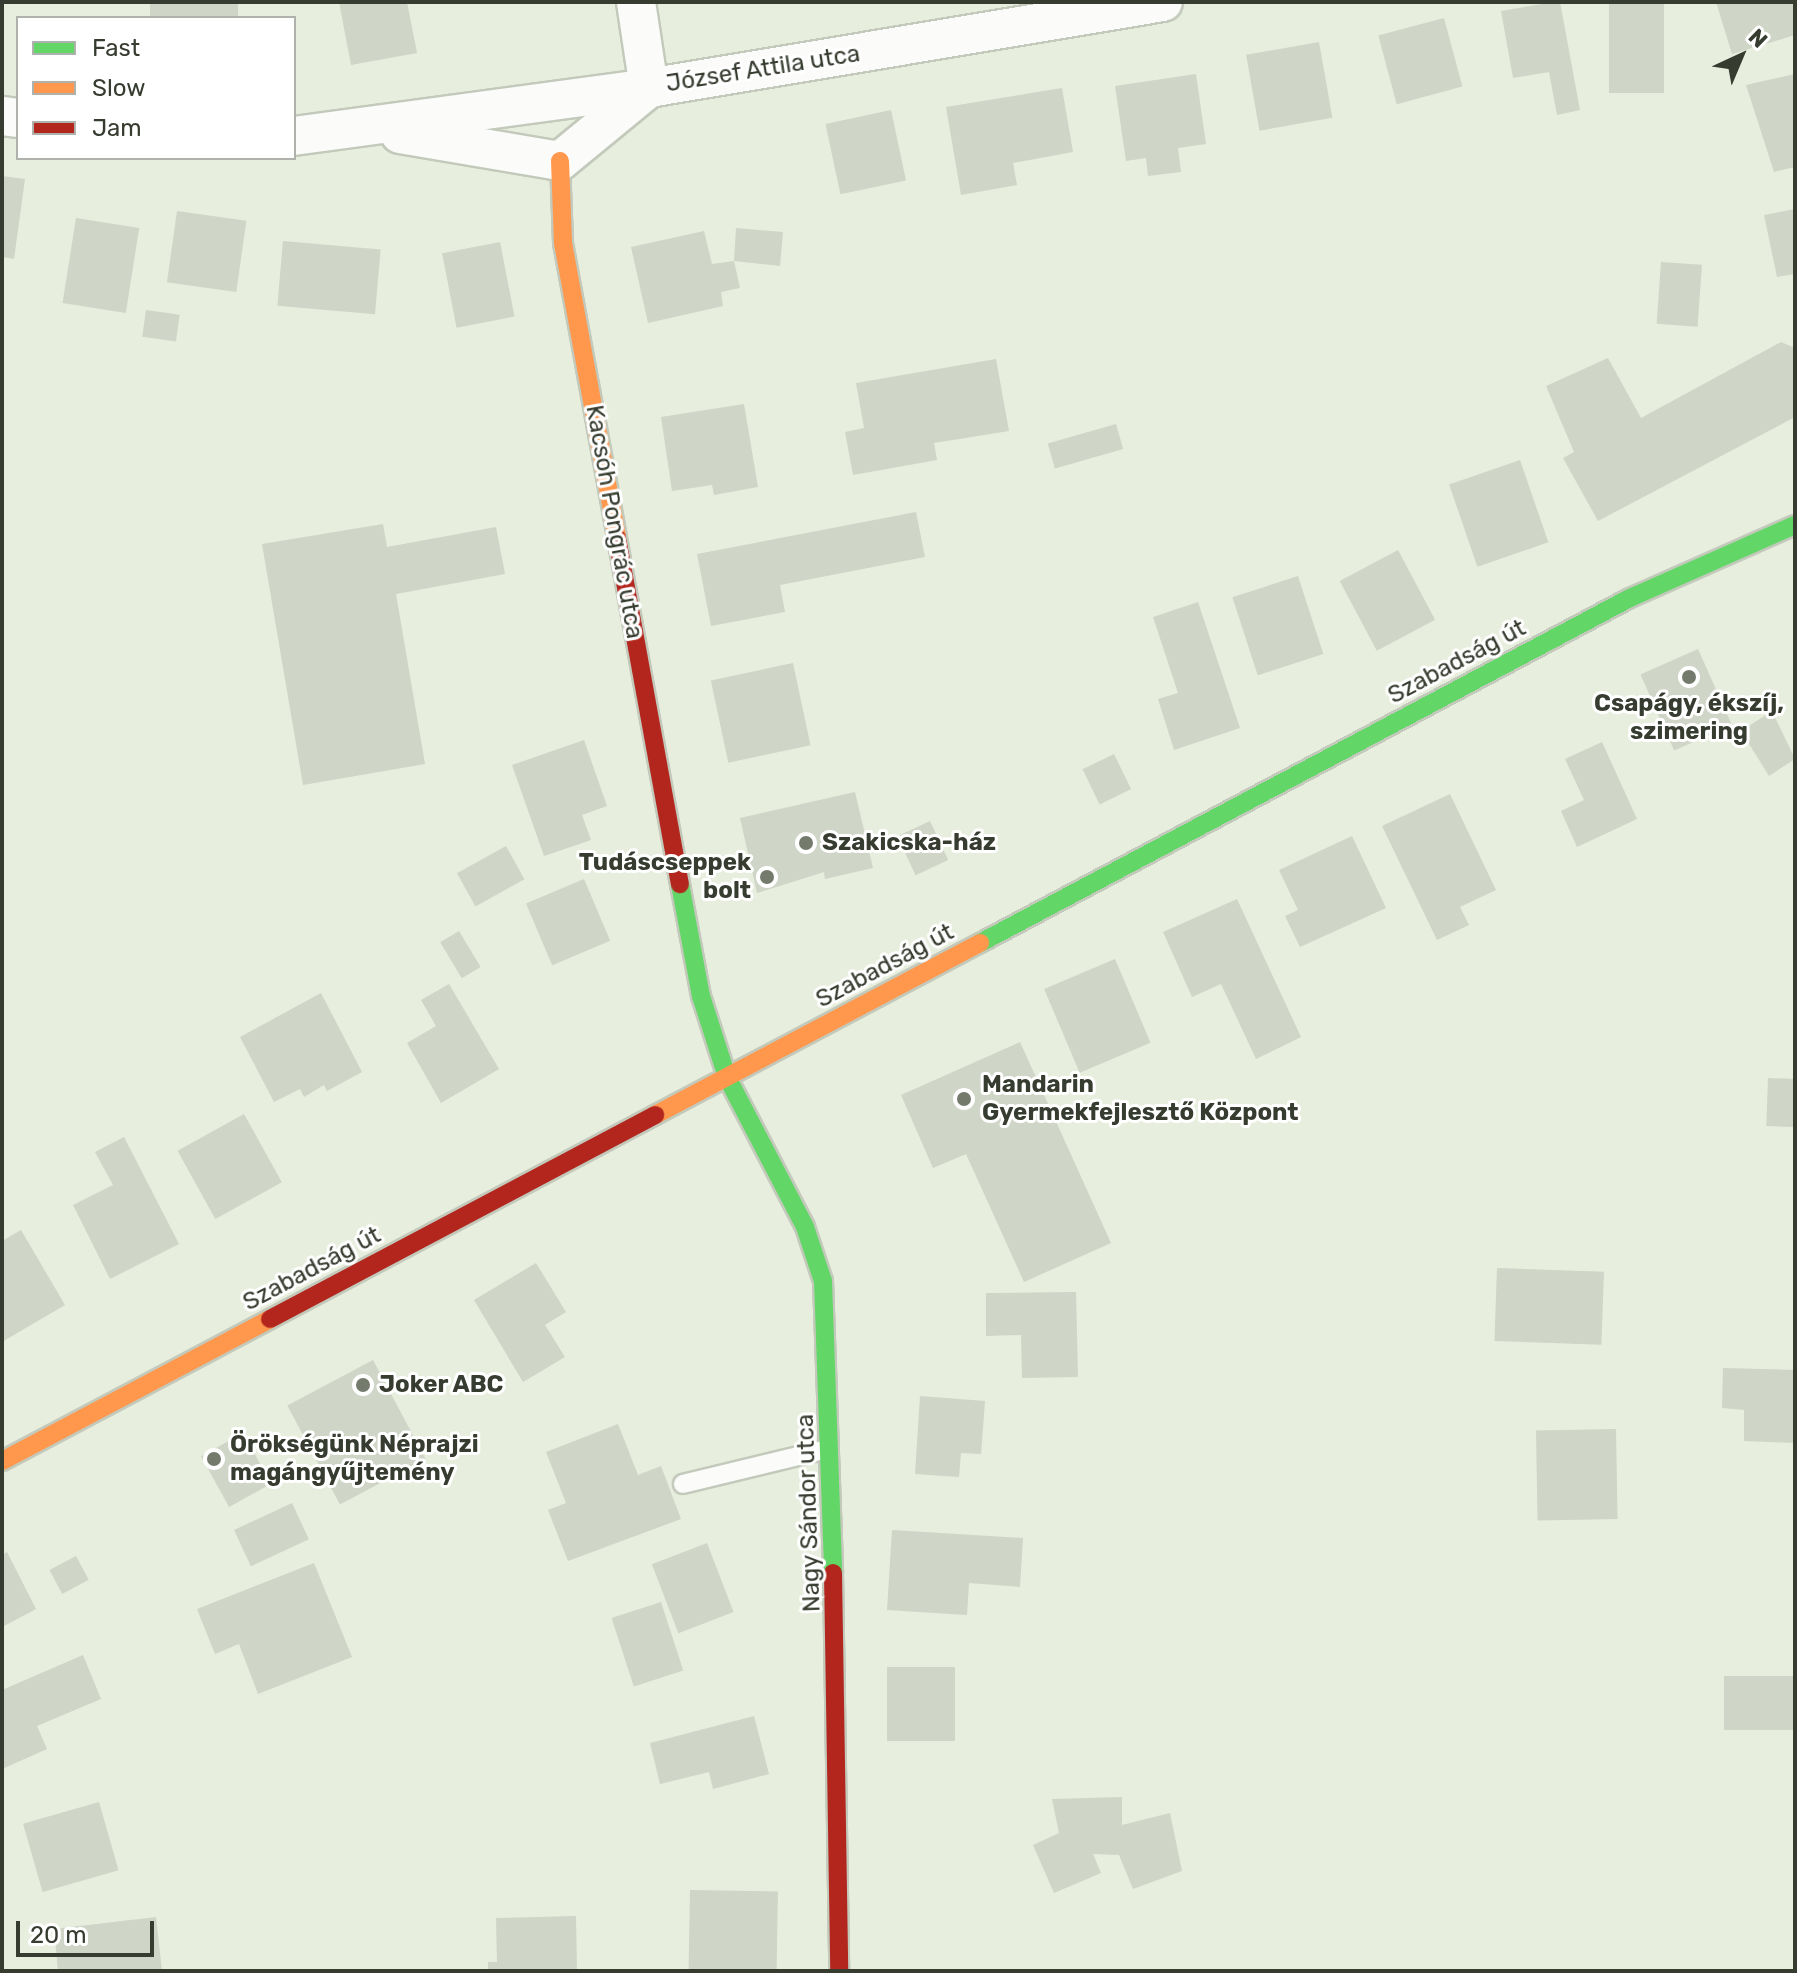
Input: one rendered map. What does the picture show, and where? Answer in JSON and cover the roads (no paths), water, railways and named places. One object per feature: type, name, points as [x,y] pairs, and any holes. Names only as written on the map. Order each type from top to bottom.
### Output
[{"type":"street","points":[[560,161],[649,88],[636,2]]},
{"type":"street","name":"József Attila utca","points":[[296,136],[649,88],[1163,2]]},
{"type":"street","name":"József Attila utca","points":[[361,127],[560,161]]},
{"type":"street","name":"Kacsóh Pongrác utca","points":[[560,161],[566,259],[701,996],[727,1077]]},
{"type":"street","name":"Szabadság út","points":[[2,1461],[1630,598],[1795,525]]},
{"type":"street","name":"Nagy Sándor utca","points":[[727,1077],[805,1227],[823,1281],[841,1797],[839,1971]]},
{"type":"lane","points":[[683,1484],[831,1448]]},
{"type":"place","name":"Csapágy, ékszíj, szimering","points":[[1689,677]]},
{"type":"place","name":"Szakicska-ház","points":[[806,843]]},
{"type":"place","name":"Tudáscseppek bolt","points":[[767,877]]},
{"type":"place","name":"Mandarin Gyermekfejlesztő Központ","points":[[964,1099]]},
{"type":"place","name":"Joker ABC","points":[[363,1385]]},
{"type":"place","name":"Örökségünk Néprajzi magángyűjtemény","points":[[214,1459]]}]
